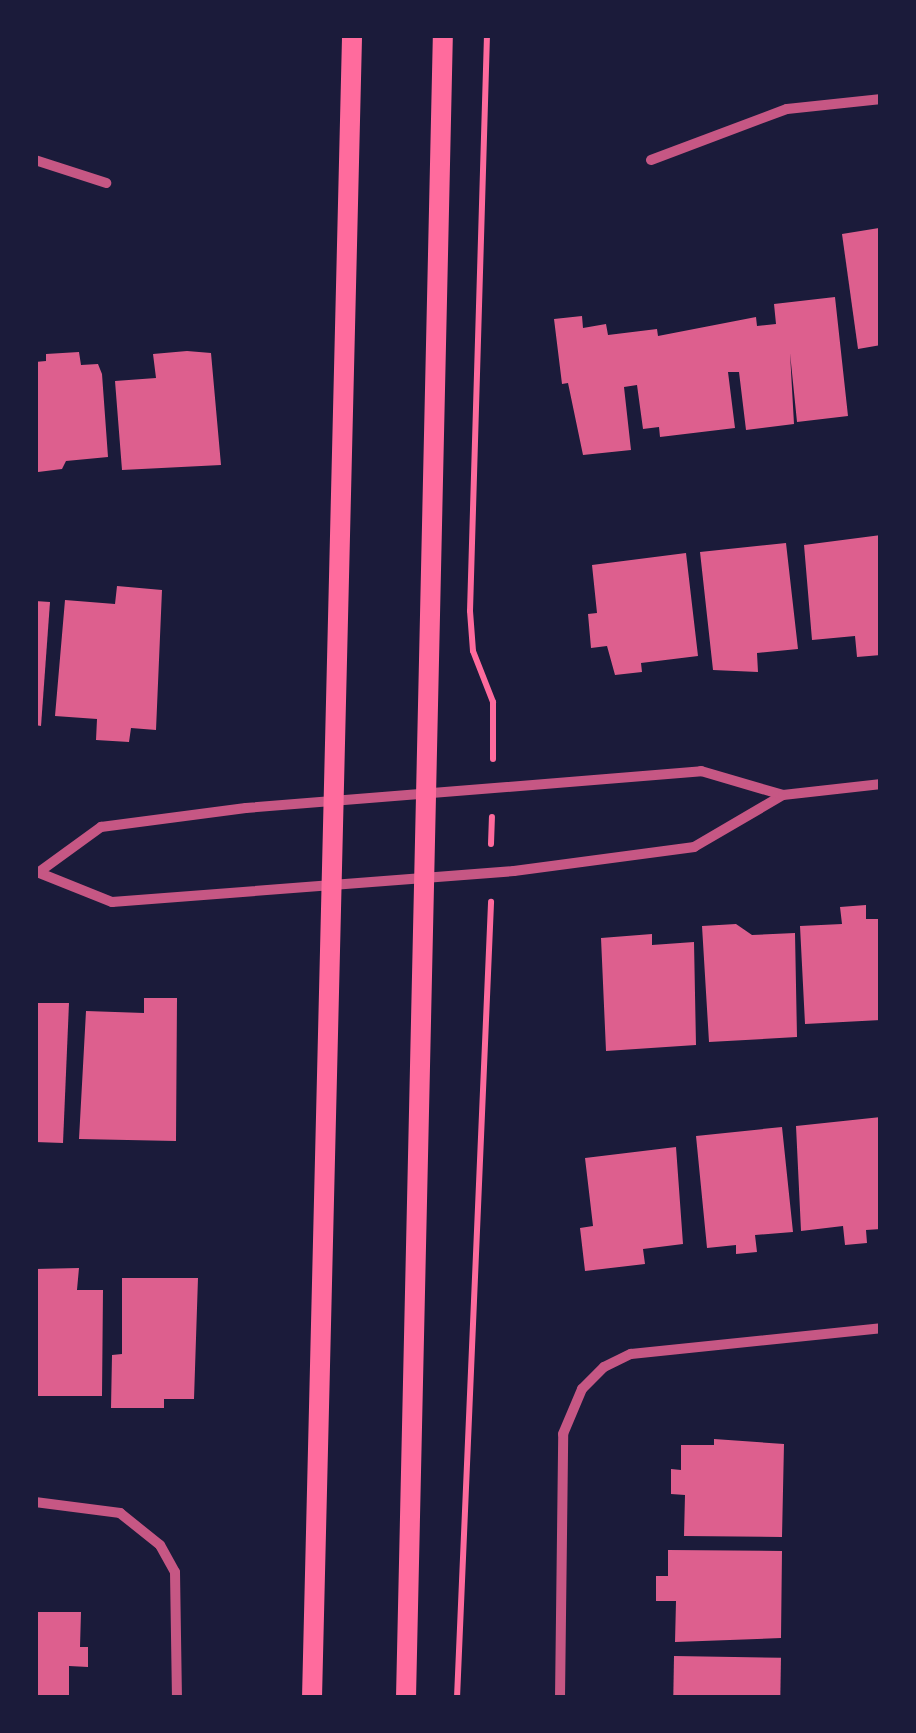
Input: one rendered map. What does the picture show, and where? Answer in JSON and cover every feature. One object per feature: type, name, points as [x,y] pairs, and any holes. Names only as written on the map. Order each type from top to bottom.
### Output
[{"type":"main road","points":[[312,1698],[330,801],[352,35]]},
{"type":"main road","points":[[406,1698],[443,35]]},
{"type":"street","points":[[651,160],[787,108],[881,99]]},
{"type":"street","points":[[35,160],[106,183]]},
{"type":"street","points":[[37,872],[101,827],[330,801],[700,772],[784,795],[881,784]]},
{"type":"street","points":[[37,872],[112,902],[424,878],[694,847],[784,795]]},
{"type":"street","points":[[560,1698],[563,1434],[582,1388],[604,1366],[631,1354],[881,1328]]},
{"type":"street","points":[[35,1502],[120,1513],[160,1544],[175,1572],[177,1698]]},
{"type":"path","points":[[488,35],[470,610],[472,651],[493,702]]},
{"type":"path","points":[[457,1698],[490,941]]},
{"type":"building","points":[[879,228],[881,345],[858,349],[842,234]]},
{"type":"building","points":[[835,297],[848,416],[797,422],[790,353],[794,424],[746,430],[739,372],[728,372],[735,428],[660,437],[659,427],[643,429],[637,385],[624,387],[631,450],[583,455],[568,383],[562,384],[554,319],[582,316],[583,328],[606,324],[608,335],[657,329],[658,336],[756,317],[757,326],[776,324],[774,304]]},
{"type":"building","points":[[79,352],[81,365],[98,364],[102,374],[108,457],[66,461],[62,469],[38,472],[35,362],[46,361],[46,354]]},
{"type":"building","points":[[211,353],[221,465],[122,470],[115,381],[156,378],[153,354]]},
{"type":"building","points":[[881,535],[881,655],[857,657],[855,636],[812,640],[804,545]]},
{"type":"building","points":[[786,543],[798,649],[757,653],[758,672],[713,670],[700,552]]},
{"type":"building","points":[[686,553],[698,656],[641,663],[642,672],[615,675],[607,646],[591,648],[588,614],[597,613],[592,565]]},
{"type":"building","points":[[117,586],[162,590],[156,730],[131,728],[129,742],[96,740],[97,719],[55,716],[65,600],[115,604]]},
{"type":"building","points":[[35,601],[50,602],[41,726],[35,725]]},
{"type":"building","points":[[866,905],[866,919],[881,919],[881,1020],[805,1024],[800,926],[842,924],[840,907]]},
{"type":"building","points":[[736,924],[752,935],[795,933],[797,1037],[709,1042],[702,926]]},
{"type":"building","points":[[652,934],[652,945],[694,942],[696,1045],[606,1051],[601,938]]},
{"type":"building","points":[[144,998],[177,998],[176,1141],[79,1139],[86,1011],[144,1013]]},
{"type":"building","points":[[35,1003],[69,1003],[63,1143],[35,1142]]},
{"type":"building","points":[[881,1117],[881,1229],[866,1230],[867,1243],[845,1245],[843,1226],[801,1231],[796,1126]]},
{"type":"building","points":[[782,1127],[793,1232],[755,1235],[757,1252],[736,1254],[736,1245],[707,1248],[696,1136]]},
{"type":"building","points":[[676,1147],[683,1244],[643,1249],[645,1264],[585,1271],[580,1228],[593,1226],[585,1158]]},
{"type":"building","points":[[79,1268],[77,1290],[103,1290],[102,1396],[35,1396],[35,1269]]},
{"type":"building","points":[[122,1278],[198,1278],[194,1399],[164,1399],[164,1408],[111,1408],[112,1355],[122,1354]]},
{"type":"building","points":[[714,1439],[784,1444],[782,1537],[684,1536],[685,1495],[671,1494],[671,1469],[681,1470],[681,1445],[714,1445]]},
{"type":"building","points":[[668,1550],[782,1551],[781,1638],[675,1642],[676,1601],[656,1601],[656,1576],[668,1576]]},
{"type":"building","points":[[35,1612],[81,1612],[80,1647],[88,1647],[88,1667],[69,1666],[69,1698],[35,1698]]},
{"type":"building","points":[[674,1656],[781,1658],[780,1698],[673,1698]]}]
